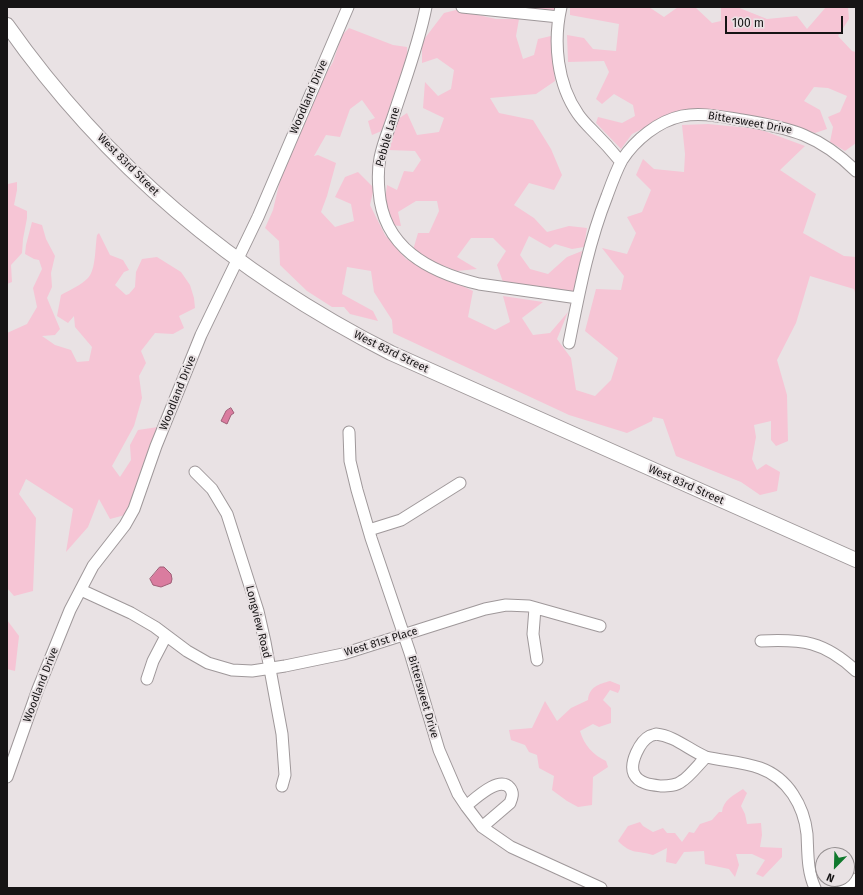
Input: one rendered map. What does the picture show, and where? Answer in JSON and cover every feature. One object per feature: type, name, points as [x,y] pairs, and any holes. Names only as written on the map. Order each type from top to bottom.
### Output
[{"type":"main road","name":"West 83rd Street","points":[[7,26],[40,69],[78,114],[110,149],[140,178],[173,208],[238,261],[286,294],[322,316],[391,353],[856,560]]},
{"type":"street","name":"Woodland Drive","points":[[7,777],[38,689],[70,610],[93,566],[125,525],[134,509],[156,446],[201,335],[238,261],[348,7]]},
{"type":"street","name":"Pebble Lane","points":[[426,7],[415,51],[380,159],[378,178],[380,204],[386,224],[394,236],[411,254],[425,263],[448,274],[479,284],[578,298]]},
{"type":"street","points":[[462,7],[560,12],[558,60],[564,85],[570,101],[578,115],[621,162]]},
{"type":"street","name":"Bittersweet Drive","points":[[569,343],[594,232],[607,195],[621,162],[632,147],[658,126],[681,116],[697,114],[797,131],[815,139],[832,150],[856,171]]},
{"type":"street","name":"Bittersweet Drive","points":[[348,432],[350,461],[369,530],[404,635],[439,750],[458,794],[482,827],[510,847],[601,888]]},
{"type":"street","name":"Longview Road","points":[[194,472],[212,490],[227,514],[258,611],[282,734],[285,775],[282,786]]},
{"type":"street","points":[[369,530],[401,520],[460,482]]},
{"type":"street","name":"West 81st Place","points":[[81,590],[131,613],[155,627],[198,658],[232,670],[252,671],[269,669],[343,654],[485,610],[506,605],[529,606],[600,626]]},
{"type":"street","points":[[535,608],[533,634],[537,660]]},
{"type":"street","points":[[147,679],[153,662],[166,636]]},
{"type":"street","points":[[761,641],[787,640],[811,644],[827,650],[856,671]]},
{"type":"street","points":[[706,757],[683,781],[668,786],[646,784],[634,773],[633,766],[639,748],[650,736],[656,734],[670,737],[706,757],[761,768],[780,779],[788,787],[798,802],[805,821],[809,869],[815,888]]},
{"type":"street","points":[[466,806],[494,785],[507,785],[511,789],[512,798],[510,803],[482,827]]},
{"type":"street","points":[[843,888],[856,879]]},
{"type":"shaded area","points":[[519,7],[556,7],[555,11]]},
{"type":"shaded area","points":[[570,7],[649,7],[664,17],[678,7],[695,7],[712,23],[721,21],[721,7],[737,7],[767,19],[797,16],[807,29],[826,7],[848,7],[849,19],[838,36],[852,51],[856,52],[856,143],[845,151],[830,142],[833,127],[828,117],[840,112],[847,96],[828,88],[814,87],[804,101],[820,110],[827,129],[815,133],[777,121],[702,109],[668,116],[632,134],[621,149],[596,123],[598,117],[622,123],[635,116],[633,105],[614,94],[602,104],[596,99],[609,72],[604,61],[568,62],[567,35],[584,38],[593,49],[616,51],[619,24],[570,15]]},
{"type":"shaded area","points":[[456,10],[496,19],[519,19],[516,36],[523,59],[534,55],[538,39],[551,36],[555,81],[536,94],[490,98],[499,113],[533,120],[551,149],[562,175],[554,190],[529,183],[514,205],[534,218],[547,232],[569,226],[587,228],[584,247],[572,249],[555,244],[550,248],[529,236],[520,255],[530,269],[548,274],[567,257],[582,251],[576,292],[558,289],[549,291],[503,282],[497,265],[506,251],[493,238],[471,238],[457,257],[477,269],[457,271],[428,260],[413,250],[418,233],[429,233],[439,211],[437,201],[416,201],[398,212],[401,226],[390,225],[385,201],[387,185],[397,190],[404,171],[413,172],[421,160],[415,151],[388,150],[398,119],[407,113],[417,135],[439,132],[444,118],[423,108],[425,82],[438,96],[451,89],[454,70],[437,58],[422,63],[422,42],[444,13]]},
{"type":"shaded area","points":[[349,28],[393,45],[407,47],[408,64],[384,130],[372,135],[368,121],[375,118],[362,100],[350,109],[340,137],[326,135],[314,156],[318,155],[336,163],[321,212],[335,227],[354,221],[351,204],[335,197],[345,177],[358,172],[374,188],[370,205],[385,235],[406,259],[473,291],[468,317],[495,330],[510,322],[503,296],[543,302],[522,318],[533,335],[550,333],[568,312],[557,339],[571,358],[576,390],[595,396],[611,380],[618,358],[585,331],[596,289],[621,290],[624,276],[602,248],[627,254],[636,233],[627,217],[642,212],[651,190],[636,175],[643,159],[654,169],[684,172],[685,154],[682,125],[708,124],[759,129],[805,146],[780,170],[816,194],[803,233],[844,256],[856,257],[856,296],[854,289],[810,276],[796,323],[777,360],[787,395],[788,441],[776,446],[771,440],[771,421],[754,425],[756,437],[752,459],[757,470],[766,464],[780,472],[777,491],[760,495],[741,482],[676,456],[663,419],[653,417],[652,421],[627,433],[569,415],[393,333],[392,320],[374,292],[371,271],[347,267],[342,294],[373,311],[378,321],[350,314],[344,307],[332,307],[307,291],[280,265],[279,241],[265,228],[273,210],[282,172],[311,109],[316,90],[333,62],[342,35]]},
{"type":"shaded area","points":[[17,182],[14,205],[27,211],[27,218],[22,253],[11,265],[12,282],[7,284],[7,187],[8,184]]},
{"type":"shaded area","points":[[32,222],[42,225],[46,239],[55,256],[51,273],[52,287],[47,298],[60,329],[55,335],[42,336],[55,345],[71,350],[77,362],[89,361],[92,347],[75,327],[74,316],[68,323],[57,316],[61,295],[82,283],[91,274],[94,264],[97,235],[99,233],[110,255],[123,260],[129,270],[124,272],[115,285],[126,295],[129,294],[135,287],[136,272],[142,259],[157,257],[181,272],[190,285],[195,308],[179,316],[184,328],[173,334],[155,333],[141,351],[146,363],[139,376],[142,398],[134,426],[112,466],[120,477],[131,460],[130,445],[138,430],[158,427],[142,481],[125,515],[110,519],[99,499],[88,527],[66,552],[73,509],[26,479],[19,494],[36,518],[33,591],[14,596],[7,588],[7,333],[27,324],[37,307],[33,288],[42,269],[39,260],[25,254]]},
{"type":"shaded area","points":[[231,408],[234,413],[231,415],[227,424],[221,421],[226,411]]},
{"type":"shaded area","points":[[160,567],[164,567],[171,574],[172,579],[171,583],[161,587],[153,585],[150,579]]},
{"type":"shaded area","points":[[7,620],[19,636],[15,671],[7,669]]},
{"type":"shaded area","points":[[610,681],[620,685],[618,693],[610,690],[603,700],[611,708],[611,723],[599,727],[593,724],[580,731],[593,753],[606,761],[608,767],[593,777],[592,805],[578,807],[552,790],[554,776],[539,768],[537,755],[529,752],[525,745],[511,740],[509,730],[532,728],[545,701],[557,721],[571,708],[588,700],[592,689],[602,683]]},
{"type":"shaded area","points":[[743,789],[747,793],[741,806],[745,814],[747,824],[761,823],[762,835],[760,847],[782,848],[782,857],[763,877],[756,874],[765,860],[752,854],[736,854],[739,865],[735,877],[729,869],[705,864],[704,851],[684,852],[676,864],[666,862],[667,848],[653,855],[631,850],[618,841],[628,826],[640,822],[643,826],[653,832],[663,828],[667,833],[675,833],[682,842],[689,832],[694,833],[700,824],[712,820],[719,812],[722,812],[724,804]]}]
